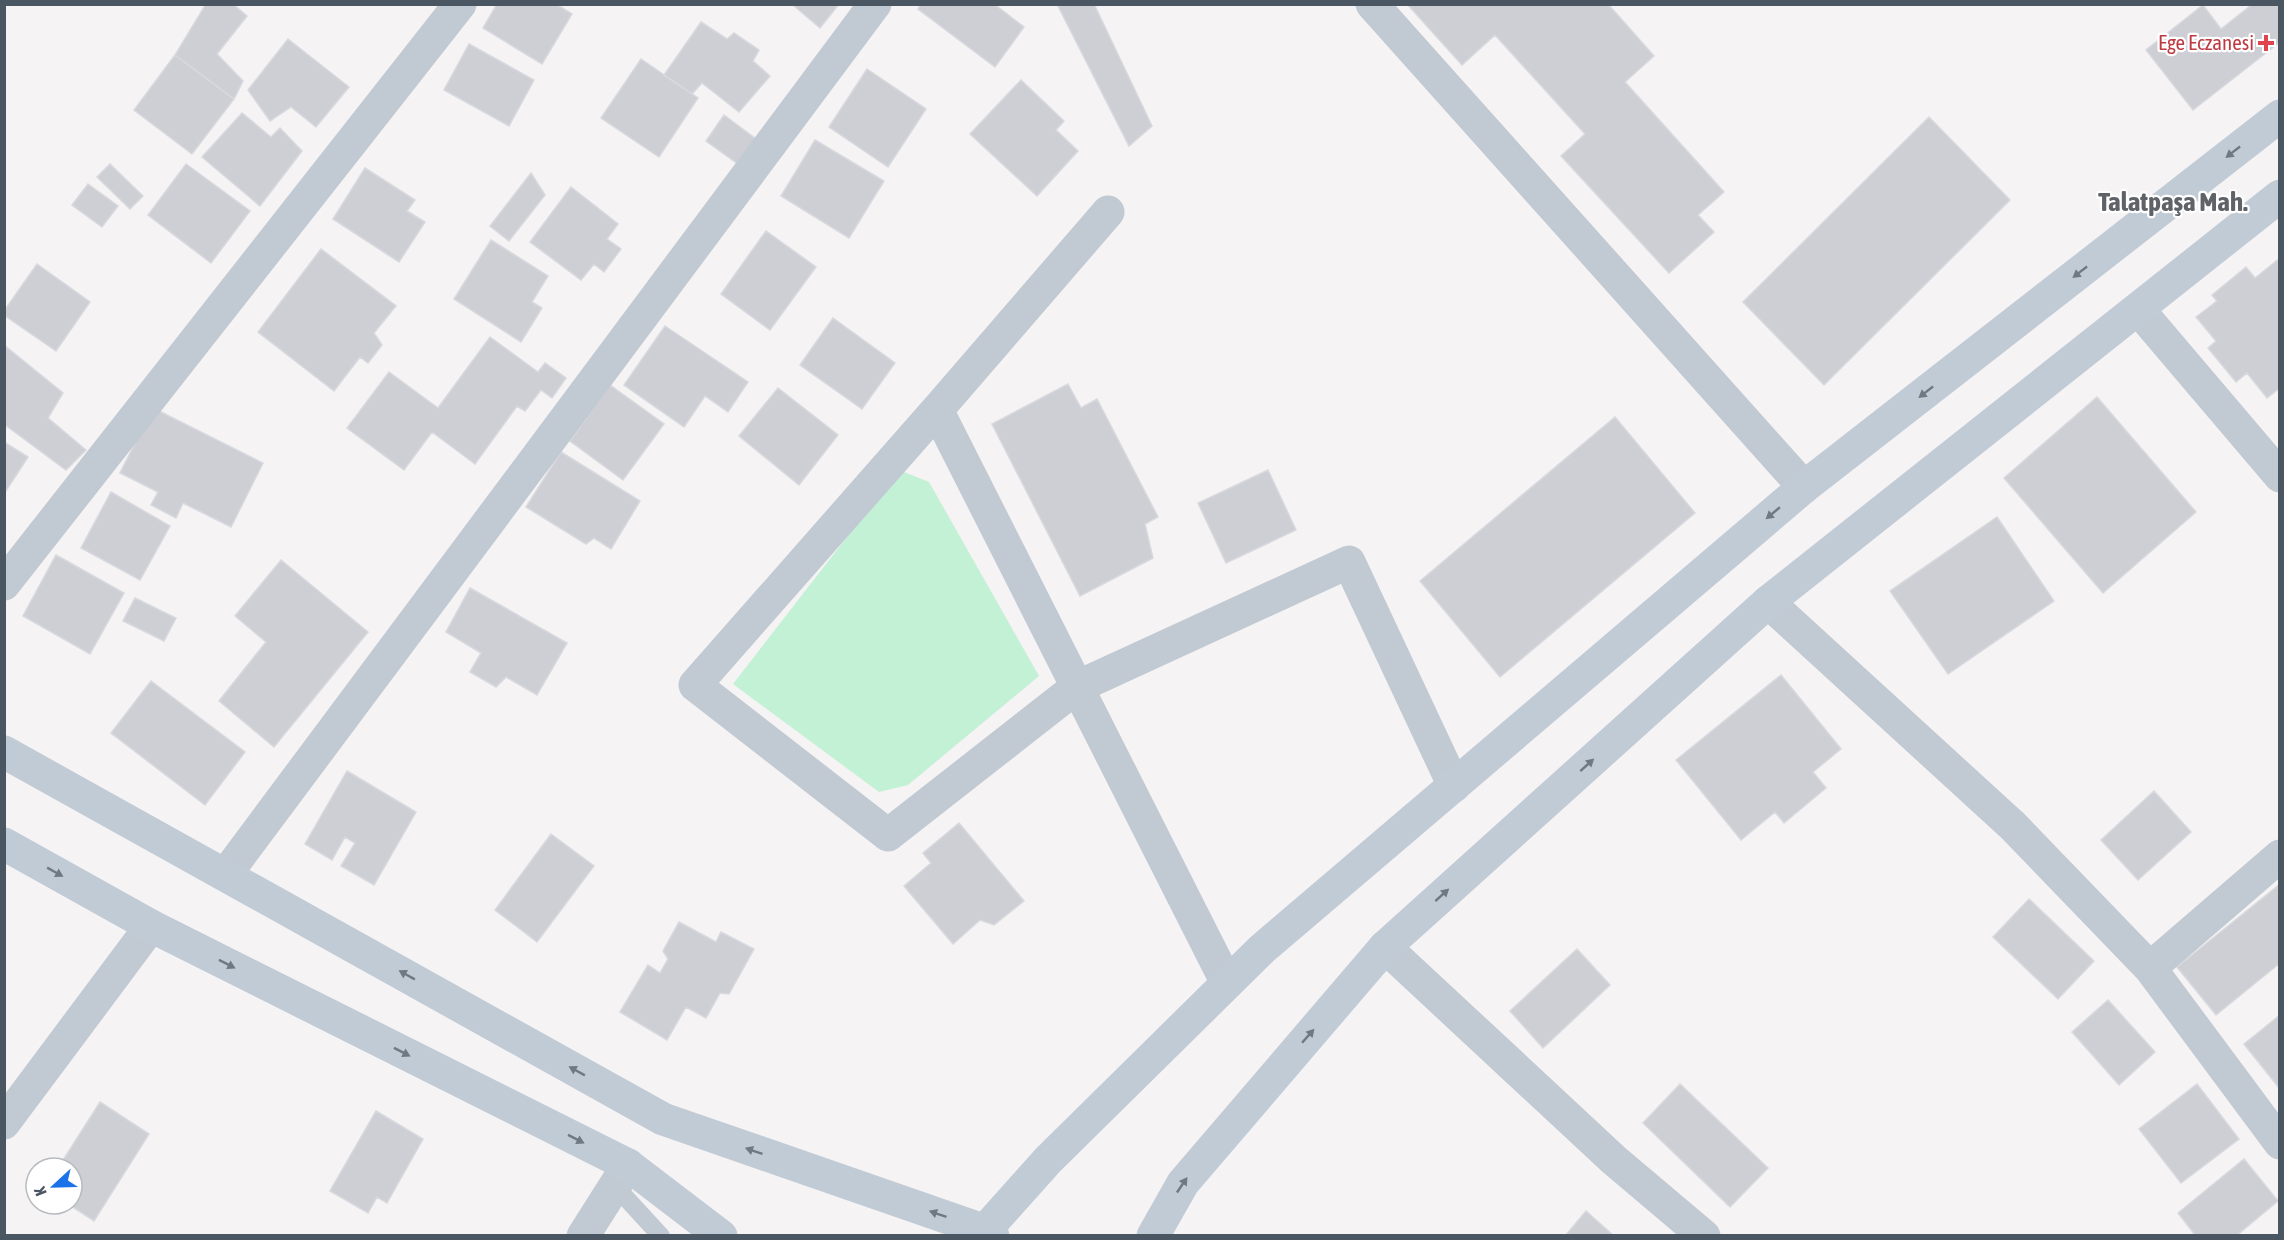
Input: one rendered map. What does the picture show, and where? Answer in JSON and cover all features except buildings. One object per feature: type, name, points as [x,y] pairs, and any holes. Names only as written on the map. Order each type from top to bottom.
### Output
[{"type":"main road","points":[[4,752],[663,1119],[986,1234],[1048,1160],[1262,949],[1804,487],[2280,116]]},
{"type":"main road","points":[[1153,1236],[1183,1183],[1385,947],[1768,602],[2280,196]]},
{"type":"main road","points":[[4,844],[151,926],[621,1176],[721,1236]]},
{"type":"street","points":[[4,584],[460,4]]},
{"type":"street","points":[[226,874],[875,4]]},
{"type":"street","points":[[1372,4],[1804,487]]},
{"type":"street","points":[[1108,212],[695,684],[888,835],[1077,687],[1349,562],[1454,786]]},
{"type":"street","points":[[2139,309],[2280,476]]},
{"type":"street","points":[[937,410],[1227,984]]},
{"type":"street","points":[[1768,602],[2013,826],[2150,968],[2280,1143]]},
{"type":"street","points":[[2150,968],[2280,856]]},
{"type":"street","points":[[4,1124],[151,926]]},
{"type":"street","points":[[1385,947],[1614,1160],[1704,1236]]},
{"type":"street","points":[[583,1236],[621,1176]]},
{"type":"lane","points":[[621,1176],[661,1236]]},
{"type":"green space","points":[[899,470],[929,482],[1039,676],[908,785],[879,792],[733,684]]},
{"type":"place","name":"Ege Eczanesi","points":[[2266,43]]},
{"type":"district","name":"Talatpaşa Mah.","points":[[2173,202]]}]
